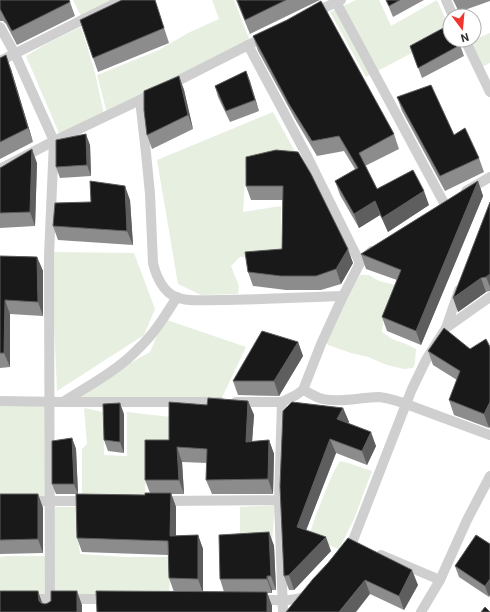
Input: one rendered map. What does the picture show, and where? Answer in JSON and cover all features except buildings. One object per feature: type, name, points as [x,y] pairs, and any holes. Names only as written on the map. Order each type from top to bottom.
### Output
[{"type":"street","points":[[0,62],[122,0]]},
{"type":"street","points":[[304,18],[339,1],[448,201],[490,177]]},
{"type":"street","points":[[0,27],[15,54],[54,141],[49,256],[50,612]]},
{"type":"street","points":[[0,169],[276,31]]},
{"type":"street","points":[[248,45],[306,154],[360,263]]},
{"type":"street","points":[[469,48],[490,92]]},
{"type":"street","points":[[140,100],[150,194],[153,263],[159,280],[168,292],[177,297],[196,300],[343,296]]},
{"type":"street","points":[[0,401],[282,402],[303,390],[343,296],[360,263],[378,247]]},
{"type":"street","points":[[337,561],[355,545],[412,389],[426,360],[446,328],[463,280]]},
{"type":"street","points":[[63,402],[118,367],[137,350],[156,329],[177,297]]},
{"type":"street","points":[[446,328],[490,297]]},
{"type":"street","points":[[303,390],[317,398],[332,400],[380,397],[390,399],[490,435]]},
{"type":"street","points":[[282,402],[280,500],[283,612]]},
{"type":"street","points":[[421,612],[440,580],[467,520],[490,476]]},
{"type":"street","points":[[149,501],[280,500]]},
{"type":"street","points":[[0,501],[103,501]]},
{"type":"street","points":[[374,552],[440,580]]},
{"type":"street","points":[[244,599],[283,600],[301,598],[313,589]]},
{"type":"street","points":[[0,599],[120,599]]},
{"type":"green space","points":[[73,0],[118,0],[82,18]]},
{"type":"green space","points":[[212,0],[234,0],[250,41],[107,113],[97,75],[159,50],[188,33],[219,19]]},
{"type":"green space","points":[[356,0],[379,0],[391,26],[437,0],[442,11],[442,37],[366,77],[330,12]]},
{"type":"green space","points":[[81,27],[95,73],[104,114],[75,129],[59,133],[26,56],[48,43]]},
{"type":"green space","points":[[490,33],[490,63],[480,68],[472,48],[482,48],[482,36]]},
{"type":"green space","points":[[273,112],[297,155],[246,166],[243,212],[281,206],[281,257],[240,257],[231,266],[239,286],[238,294],[201,295],[178,284],[157,160]]},
{"type":"green space","points":[[51,252],[134,253],[155,309],[144,335],[57,391]]},
{"type":"green space","points":[[360,275],[369,275],[379,281],[400,286],[383,321],[382,332],[392,339],[416,349],[413,368],[404,369],[387,365],[368,357],[328,345],[324,337]]},
{"type":"green space","points":[[164,319],[246,347],[217,408],[66,399],[150,352]]},
{"type":"green space","points":[[0,405],[45,405],[46,501],[0,501]]},
{"type":"green space","points":[[84,408],[103,412],[104,455],[127,456],[127,412],[171,417],[170,451],[146,449],[145,500],[82,499],[82,449],[87,444]]},
{"type":"green space","points":[[340,461],[372,471],[354,519],[339,549],[309,539],[327,488]]},
{"type":"green space","points":[[275,505],[272,542],[240,544],[240,507]]},
{"type":"green space","points":[[51,507],[78,507],[77,529],[80,554],[125,557],[171,557],[169,596],[53,596]]},
{"type":"green space","points":[[49,556],[49,597],[0,597],[0,557]]}]
